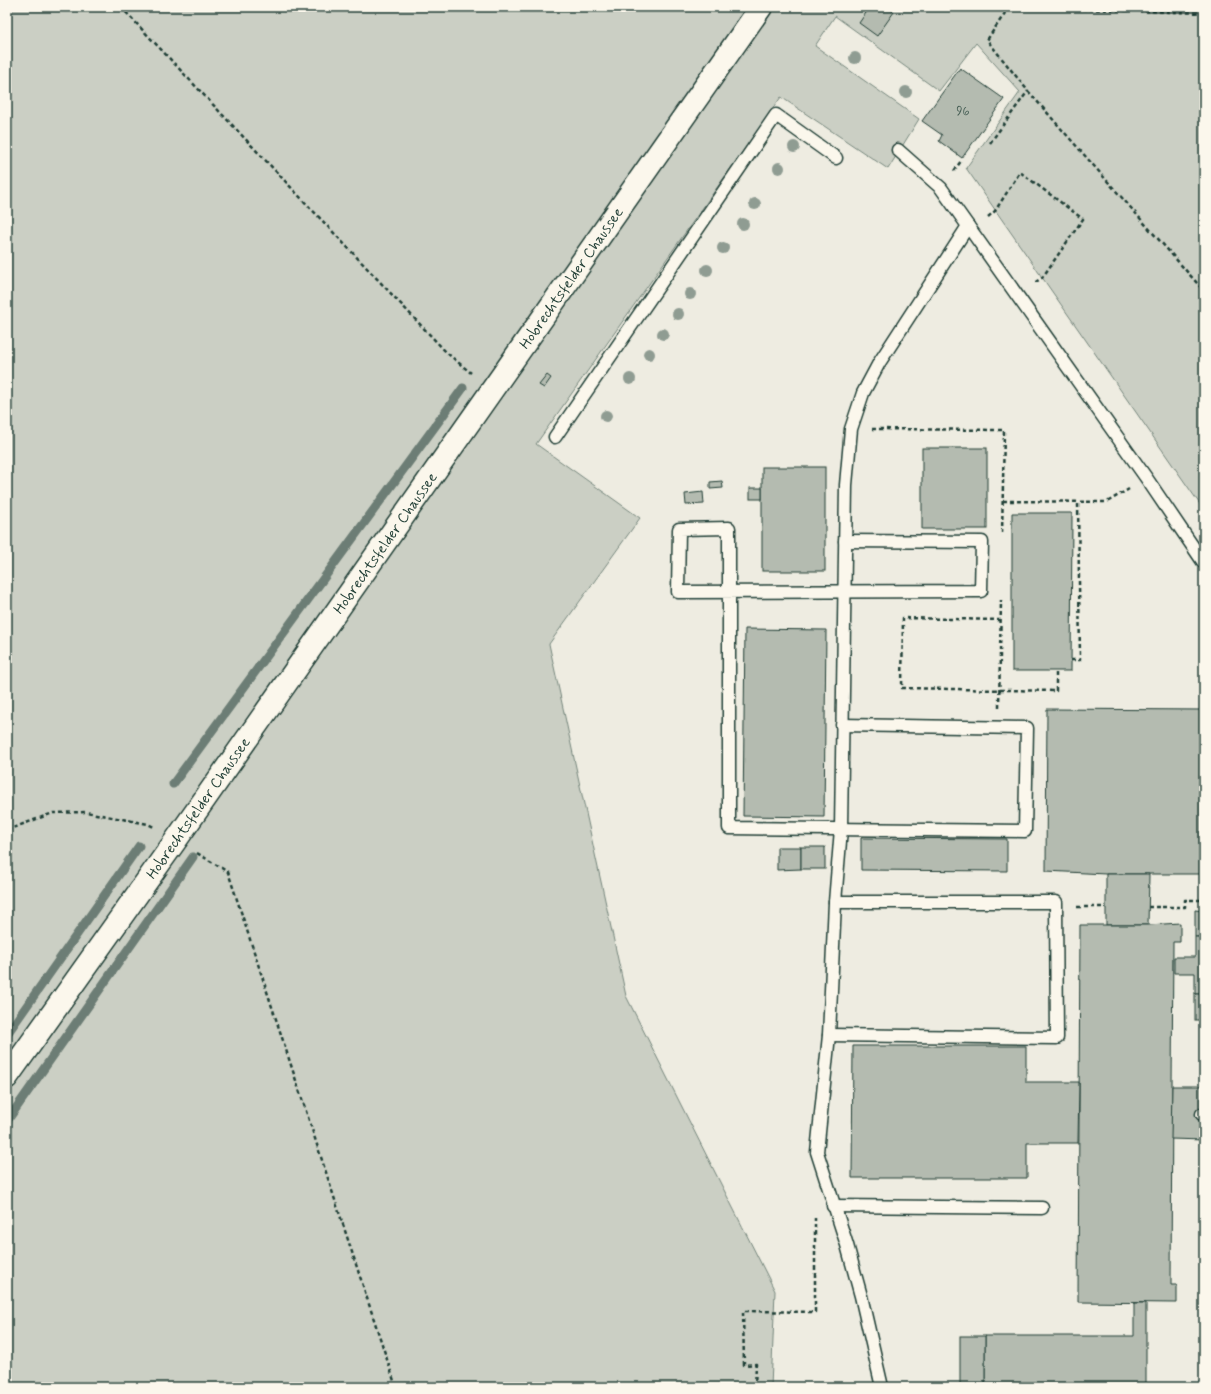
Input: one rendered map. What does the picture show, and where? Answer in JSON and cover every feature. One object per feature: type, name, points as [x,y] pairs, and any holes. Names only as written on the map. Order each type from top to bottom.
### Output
[{"type":"main road","name":"Hobrechtsfelder Chaussee","points":[[7,1077],[176,840],[761,7]]},
{"type":"lane","points":[[555,437],[776,115],[836,158]]},
{"type":"lane","points":[[898,150],[941,188],[1147,479],[1204,563]]},
{"type":"lane","points":[[882,1387],[861,1296],[847,1245],[833,1206],[817,1152],[829,1035],[835,902],[841,828],[846,485],[852,429],[864,393],[879,363],[970,228]]},
{"type":"lane","points":[[842,725],[1026,728],[1025,831],[729,828],[729,591],[729,528],[679,529],[678,592],[729,591],[981,591],[982,542],[845,541]]},
{"type":"lane","points":[[829,1035],[1057,1038],[1056,902],[835,902]]},
{"type":"lane","points":[[833,1206],[1042,1208]]},
{"type":"path","points":[[121,7],[446,353],[492,390]]},
{"type":"path","points":[[1009,7],[987,40],[1028,91],[1204,291]]},
{"type":"path","points":[[1019,7],[1204,13]]},
{"type":"path","points":[[990,143],[1028,91]]},
{"type":"path","points":[[970,228],[995,211],[1020,172],[1083,219],[1042,278],[1018,296]]},
{"type":"path","points":[[1003,501],[1107,502]]},
{"type":"path","points":[[1071,660],[1080,660],[1078,502]]},
{"type":"path","points":[[1001,620],[903,618],[902,688],[1056,691],[1056,671]]},
{"type":"path","points":[[7,830],[53,813],[86,812],[148,824],[228,872],[396,1387]]},
{"type":"path","points":[[1148,907],[1185,907],[1185,900],[1204,900]]},
{"type":"path","points":[[1056,907],[1106,907]]},
{"type":"path","points":[[755,1387],[756,1364],[744,1365],[743,1310],[815,1312],[815,1206],[833,1206]]},
{"type":"shaded area","points":[[7,7],[1204,7],[1204,510],[966,168],[1020,92],[976,43],[939,91],[835,16],[815,46],[919,119],[888,169],[781,97],[536,444],[640,518],[549,644],[626,996],[775,1291],[771,1387],[7,1387]]},
{"type":"building","points":[[870,7],[887,7],[894,12],[877,36],[859,23]]},
{"type":"building","points":[[960,68],[1004,99],[962,158],[939,141],[942,135],[922,121]]},
{"type":"building","points":[[547,375],[551,378],[544,388],[539,385]]},
{"type":"building","points":[[922,448],[987,448],[987,529],[922,529]]},
{"type":"building","points":[[762,467],[825,467],[825,571],[762,571]]},
{"type":"building","points":[[722,481],[723,488],[710,489],[710,482]]},
{"type":"building","points":[[750,488],[762,488],[762,499],[750,499]]},
{"type":"building","points":[[703,492],[704,504],[686,505],[685,494]]},
{"type":"building","points":[[1012,513],[1072,513],[1071,671],[1012,671]]},
{"type":"building","points":[[745,629],[826,630],[824,817],[743,816]]},
{"type":"building","points":[[1047,709],[1204,710],[1204,874],[1106,874],[1046,871]]},
{"type":"building","points":[[861,838],[1007,839],[1007,871],[861,870]]},
{"type":"building","points":[[777,847],[801,847],[801,869],[777,870]]},
{"type":"building","points":[[801,847],[825,847],[825,869],[801,869]]},
{"type":"building","points":[[1106,874],[1149,874],[1148,925],[1106,925]]},
{"type":"building","points":[[1195,910],[1204,911],[1204,937],[1195,937]]},
{"type":"building","points":[[1180,923],[1180,942],[1173,942],[1171,1285],[1177,1285],[1177,1303],[1078,1302],[1080,925],[1148,925]]},
{"type":"building","points":[[1195,937],[1204,937],[1204,994],[1195,994],[1195,973],[1174,973],[1174,957],[1195,957]]},
{"type":"building","points":[[1195,994],[1204,994],[1204,1020],[1195,1020]]},
{"type":"building","points":[[853,1046],[1026,1046],[1026,1082],[1079,1082],[1078,1143],[1027,1143],[1027,1178],[852,1178]]},
{"type":"building","points":[[1172,1086],[1204,1086],[1204,1098],[1202,1097],[1201,1128],[1204,1128],[1204,1140],[1171,1139]]},
{"type":"building","points":[[1134,1303],[1146,1303],[1146,1387],[985,1387],[985,1336],[1134,1336]]},
{"type":"building","points":[[960,1336],[985,1336],[985,1387],[960,1387]]},
{"type":"waterway","points":[[173,784],[463,388]]},
{"type":"waterway","points":[[7,1034],[139,846]]},
{"type":"waterway","points":[[7,1121],[193,857]]}]
